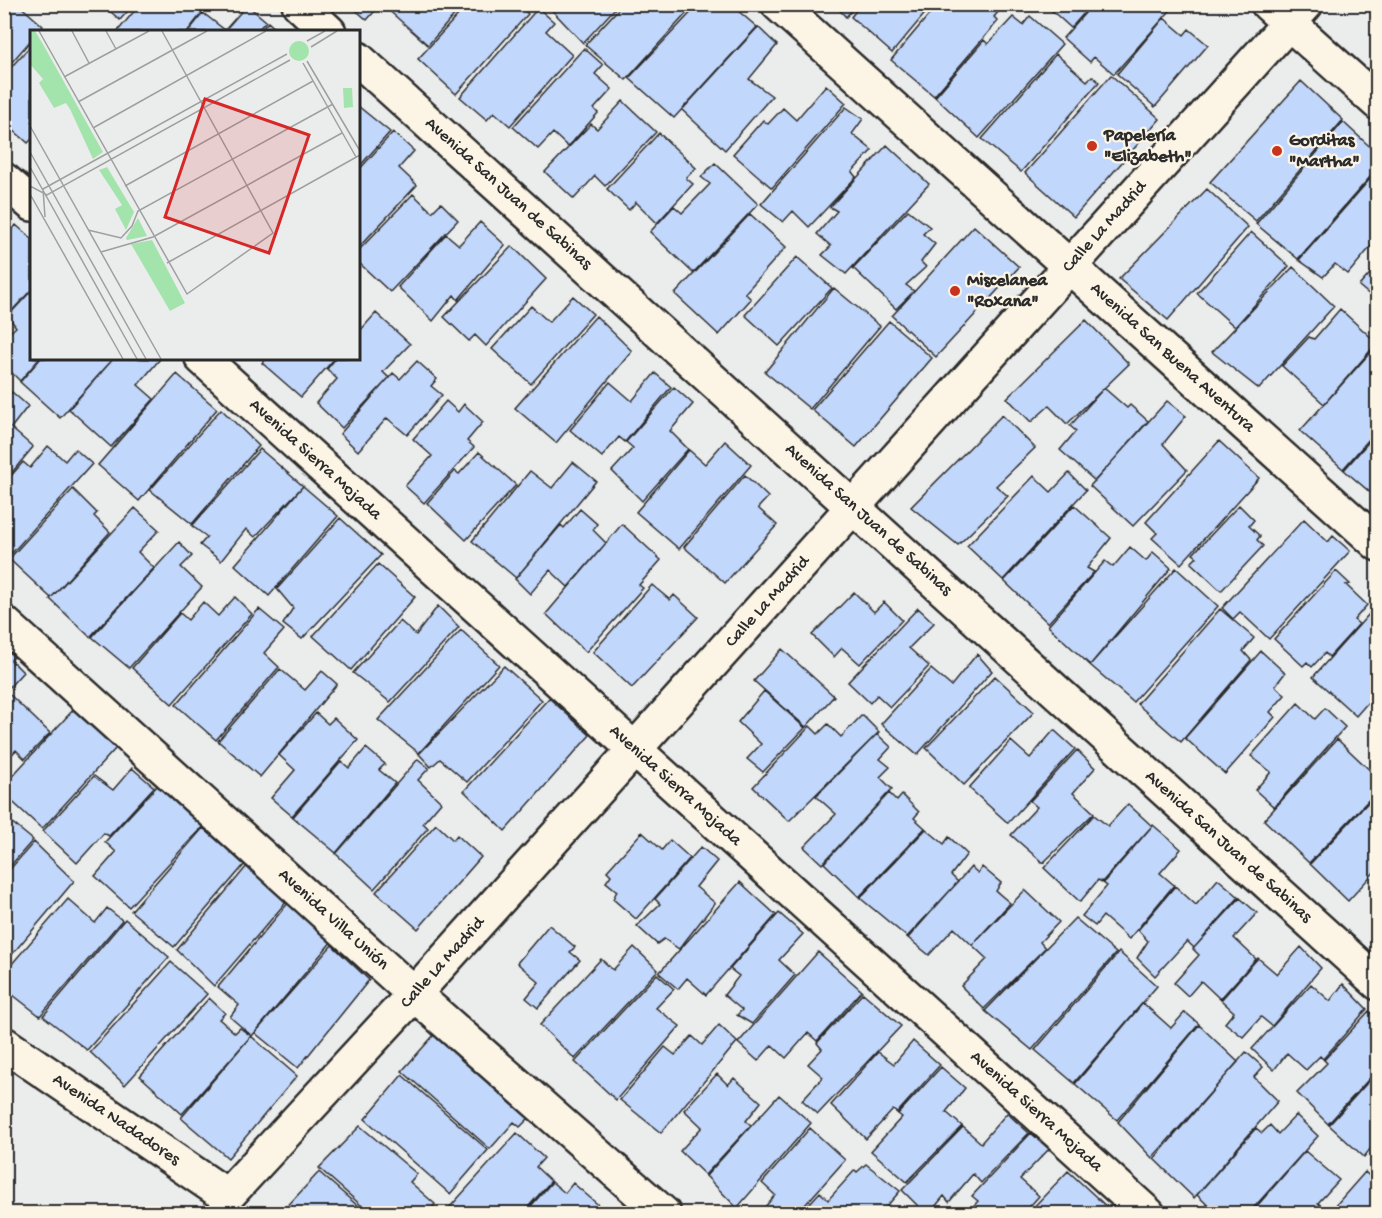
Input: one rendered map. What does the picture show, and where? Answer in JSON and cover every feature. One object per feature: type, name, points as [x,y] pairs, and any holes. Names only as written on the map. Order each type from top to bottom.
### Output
[{"type":"street","points":[[299,4],[327,30]]},
{"type":"street","name":"Avenida San Buena Aventura","points":[[778,4],[1377,544]]},
{"type":"street","points":[[1288,11],[1377,103]]},
{"type":"street","name":"Calle La Madrid","points":[[227,1196],[414,994],[1070,266],[1288,11]]},
{"type":"street","name":"Avenida San Juan de Sabinas","points":[[360,60],[1377,983]]},
{"type":"street","points":[[4,180],[30,202]]},
{"type":"street","name":"Avenida Sierra Mojada","points":[[204,360],[1148,1214]]},
{"type":"street","name":"Avenida Villa Unión","points":[[4,624],[414,994],[664,1214]]},
{"type":"street","name":"Avenida Nadadores","points":[[4,1044],[227,1196]]},
{"type":"building","points":[[4,4],[18,4],[43,26],[40,30],[30,30],[30,41],[4,71]]},
{"type":"building","points":[[102,4],[134,4],[120,20]]},
{"type":"building","points":[[140,4],[209,4],[189,30],[119,30]]},
{"type":"building","points":[[349,4],[381,4],[367,20]]},
{"type":"building","points":[[389,4],[464,4],[428,45],[386,8]]},
{"type":"building","points":[[468,4],[517,4],[528,14],[456,94],[418,59]]},
{"type":"building","points":[[546,4],[619,4],[583,43]]},
{"type":"building","points":[[623,4],[695,4],[626,80],[585,45]]},
{"type":"building","points":[[699,4],[730,4],[757,27],[674,118],[629,78]]},
{"type":"building","points":[[834,4],[857,4],[846,17]]},
{"type":"building","points":[[861,4],[933,4],[892,53],[851,17]]},
{"type":"building","points":[[938,4],[1001,4],[1003,6],[994,17],[998,21],[934,96],[891,60]]},
{"type":"building","points":[[1054,4],[1092,4],[1071,28],[1050,9]]},
{"type":"building","points":[[1093,4],[1176,4],[1114,74],[1094,57],[1090,62],[1063,38]]},
{"type":"building","points":[[247,5],[266,21],[258,30],[225,30]]},
{"type":"building","points":[[538,8],[554,22],[546,31],[572,55],[510,126],[494,112],[487,120],[460,97]]},
{"type":"building","points":[[203,13],[225,30],[190,30]]},
{"type":"building","points":[[1030,16],[1062,44],[979,138],[935,97],[984,40],[988,44],[1013,17],[1023,25]]},
{"type":"building","points":[[1164,18],[1184,35],[1189,29],[1208,45],[1155,107],[1117,74]]},
{"type":"building","points":[[268,22],[277,30],[261,30]]},
{"type":"building","points":[[758,27],[777,45],[749,79],[772,96],[725,150],[682,110]]},
{"type":"building","points":[[30,46],[30,141],[28,143],[4,122],[4,75]]},
{"type":"building","points":[[584,48],[603,65],[595,74],[612,89],[594,109],[598,113],[568,147],[553,133],[538,149],[513,127]]},
{"type":"building","points":[[1056,54],[1087,81],[1092,76],[1099,82],[1021,172],[982,139]]},
{"type":"building","name":"Papelería \"Elizabeth\"","points":[[1111,75],[1160,119],[1074,217],[1025,173]]},
{"type":"building","name":"Gorditas \"Martha\"","points":[[1301,81],[1343,120],[1256,221],[1210,182]]},
{"type":"building","points":[[826,85],[846,103],[772,188],[733,154],[763,120],[768,124],[783,108],[796,120]]},
{"type":"building","points":[[623,101],[656,132],[605,186],[595,176],[574,199],[545,172],[591,124],[597,129]]},
{"type":"building","points":[[846,107],[863,119],[852,134],[872,150],[852,172],[856,177],[809,227],[793,211],[783,222],[761,204]]},
{"type":"building","points":[[360,108],[390,132],[360,166]]},
{"type":"building","points":[[1343,122],[1378,154],[1378,168],[1298,259],[1256,224]]},
{"type":"building","points":[[393,132],[414,151],[399,168],[417,185],[360,246],[360,169]]},
{"type":"building","points":[[659,133],[696,168],[686,178],[693,184],[657,223],[636,202],[629,210],[607,189]]},
{"type":"building","points":[[887,145],[929,184],[846,274],[822,255],[831,246],[817,234],[837,211],[830,207]]},
{"type":"building","points":[[715,163],[758,204],[693,273],[650,232],[674,206],[682,213],[710,184],[701,177]]},
{"type":"building","points":[[1378,170],[1378,238],[1348,274],[1335,264],[1323,277],[1299,260]]},
{"type":"building","points":[[1207,189],[1248,227],[1168,320],[1119,279]]},
{"type":"building","points":[[413,194],[432,212],[441,203],[458,220],[390,292],[360,264],[360,249]]},
{"type":"building","points":[[908,210],[930,227],[923,234],[935,244],[921,262],[926,267],[906,285],[914,291],[896,309],[853,268]]},
{"type":"building","points":[[750,214],[786,247],[745,293],[751,299],[719,335],[675,294]]},
{"type":"building","points":[[480,222],[505,245],[458,300],[454,295],[433,321],[398,287],[446,234],[459,245]]},
{"type":"building","points":[[16,225],[30,237],[30,291],[8,315],[4,312],[4,239]]},
{"type":"building","name":"Miscelanea \"Roxana\"","points":[[974,226],[1019,267],[936,357],[892,316]]},
{"type":"building","points":[[1251,232],[1289,266],[1235,327],[1197,293]]},
{"type":"building","points":[[512,246],[546,279],[486,346],[475,335],[469,341],[444,317]]},
{"type":"building","points":[[797,257],[832,288],[779,346],[745,315]]},
{"type":"building","points":[[1378,265],[1378,302],[1359,286]]},
{"type":"building","points":[[1293,267],[1334,306],[1259,389],[1212,352]]},
{"type":"building","points":[[834,288],[880,326],[810,409],[765,372]]},
{"type":"building","points":[[30,292],[30,360],[38,360],[20,381],[4,365],[4,338],[16,327],[8,316]]},
{"type":"building","points":[[573,296],[593,314],[531,384],[492,349],[531,306],[549,322]]},
{"type":"building","points":[[1340,309],[1377,343],[1324,404],[1282,366],[1309,337],[1314,339]]},
{"type":"building","points":[[376,313],[410,344],[383,372],[389,378],[342,428],[316,403],[337,379],[327,369],[334,360],[360,360],[360,331]]},
{"type":"building","points":[[596,316],[632,351],[556,443],[515,408]]},
{"type":"building","points":[[1086,320],[1129,364],[1067,424],[1049,406],[1031,422],[1007,398]]},
{"type":"building","points":[[889,321],[932,358],[856,447],[812,410]]},
{"type":"building","points":[[1378,344],[1378,429],[1343,469],[1300,431]]},
{"type":"building","points":[[39,360],[112,360],[60,418],[20,382]]},
{"type":"building","points":[[112,360],[159,360],[138,385],[154,399],[111,447],[69,409]]},
{"type":"building","points":[[264,360],[333,360],[301,397],[262,363]]},
{"type":"building","points":[[417,361],[437,379],[431,386],[442,395],[407,435],[387,418],[358,451],[340,434],[393,373],[400,379]]},
{"type":"building","points":[[655,373],[671,387],[625,442],[619,437],[602,457],[570,430],[610,382],[632,401]]},
{"type":"building","points":[[177,374],[217,409],[139,501],[98,465]]},
{"type":"building","points":[[674,387],[693,404],[670,431],[688,449],[642,501],[612,471],[633,448],[626,442]]},
{"type":"building","points":[[1104,388],[1127,408],[1130,405],[1148,421],[1095,481],[1060,450],[1076,431],[1070,426]]},
{"type":"building","points":[[12,392],[28,406],[11,428],[33,447],[4,482],[4,400]]},
{"type":"building","points":[[446,401],[458,412],[464,404],[483,422],[467,441],[474,447],[424,503],[405,486],[432,456],[413,439]]},
{"type":"building","points":[[1167,401],[1186,416],[1163,444],[1187,470],[1133,526],[1090,486]]},
{"type":"building","points":[[221,409],[259,446],[192,524],[150,490]]},
{"type":"building","points":[[1002,415],[1035,448],[996,486],[1008,496],[958,545],[911,507]]},
{"type":"building","points":[[1373,437],[1378,442],[1378,499],[1344,470]]},
{"type":"building","points":[[725,441],[751,465],[679,549],[636,512],[689,450],[705,464]]},
{"type":"building","points":[[1219,441],[1259,478],[1181,564],[1152,538],[1157,533],[1146,522]]},
{"type":"building","points":[[48,446],[65,461],[75,449],[92,464],[12,553],[4,545],[4,484],[23,462],[30,468]]},
{"type":"building","points":[[260,449],[303,486],[255,537],[246,529],[221,561],[200,545],[207,537],[192,526]]},
{"type":"building","points":[[479,452],[516,485],[466,540],[427,503],[455,471],[459,474]]},
{"type":"building","points":[[573,462],[596,481],[516,578],[472,541],[530,471],[552,488]]},
{"type":"building","points":[[1069,473],[1086,490],[1003,580],[967,546],[1034,476],[1051,492]]},
{"type":"building","points":[[745,475],[768,497],[758,508],[777,525],[725,583],[684,547]]},
{"type":"building","points":[[303,486],[338,516],[269,596],[235,565]]},
{"type":"building","points":[[73,489],[97,513],[94,516],[110,532],[51,598],[9,559]]},
{"type":"building","points":[[1074,505],[1111,538],[1087,568],[1094,572],[1048,623],[1004,581]]},
{"type":"building","points":[[1239,505],[1254,520],[1249,526],[1260,536],[1257,540],[1263,546],[1221,591],[1191,563],[1197,557],[1193,554]]},
{"type":"building","points":[[135,508],[159,530],[138,552],[154,568],[90,637],[50,599]]},
{"type":"building","points":[[580,509],[597,524],[593,530],[606,543],[568,587],[550,570],[530,594],[515,579],[561,525],[564,528]]},
{"type":"building","points":[[340,518],[381,555],[302,639],[283,624],[293,608],[277,589]]},
{"type":"building","points":[[1304,519],[1328,542],[1333,536],[1350,551],[1269,639],[1240,612],[1233,619],[1222,608]]},
{"type":"building","points":[[622,524],[661,560],[639,585],[643,588],[586,652],[546,614]]},
{"type":"building","points":[[179,542],[192,556],[181,567],[202,587],[129,668],[92,637]]},
{"type":"building","points":[[1130,547],[1146,561],[1153,552],[1171,568],[1090,665],[1048,626],[1105,561],[1113,567]]},
{"type":"building","points":[[378,564],[415,597],[351,670],[313,636]]},
{"type":"building","points":[[1176,568],[1218,606],[1133,702],[1090,665]]},
{"type":"building","points":[[1336,571],[1350,584],[1346,585],[1367,605],[1354,620],[1359,624],[1329,657],[1325,653],[1312,667],[1307,662],[1303,666],[1274,639]]},
{"type":"building","points":[[652,585],[670,600],[674,595],[698,617],[632,688],[593,652]]},
{"type":"building","points":[[854,592],[874,612],[884,602],[902,620],[860,664],[842,648],[834,657],[812,635]]},
{"type":"building","points":[[235,597],[252,614],[172,704],[132,668],[180,613],[188,620],[203,602],[218,616]]},
{"type":"building","points":[[1378,604],[1378,691],[1356,716],[1313,677]]},
{"type":"building","points":[[438,606],[459,627],[390,702],[353,673],[400,621],[416,635]]},
{"type":"building","points":[[918,608],[934,623],[909,648],[929,666],[890,707],[877,695],[870,703],[848,682]]},
{"type":"building","points":[[259,609],[284,630],[264,653],[279,667],[216,740],[176,705]]},
{"type":"building","points":[[1220,609],[1254,638],[1243,651],[1251,660],[1181,742],[1137,704]]},
{"type":"building","points":[[461,630],[499,665],[419,753],[378,720]]},
{"type":"building","points":[[4,647],[15,656],[11,660],[23,672],[4,693]]},
{"type":"building","points":[[782,649],[834,696],[806,727],[754,681]]},
{"type":"building","points":[[1261,651],[1285,673],[1275,686],[1285,695],[1270,712],[1275,717],[1225,774],[1185,738]]},
{"type":"building","points":[[977,654],[992,671],[917,755],[881,724],[931,669],[951,686]]},
{"type":"building","points":[[504,666],[542,700],[467,782],[440,759],[431,767],[419,754]]},
{"type":"building","points":[[280,669],[305,690],[322,671],[337,684],[260,777],[218,741]]},
{"type":"building","points":[[995,676],[1034,712],[964,785],[926,748]]},
{"type":"building","points":[[764,691],[805,728],[763,772],[747,759],[761,744],[738,722]]},
{"type":"building","points":[[8,693],[50,733],[25,759],[16,750],[4,763],[4,697]]},
{"type":"building","points":[[549,698],[590,735],[505,831],[464,791]]},
{"type":"building","points":[[1298,703],[1315,719],[1325,708],[1345,727],[1274,807],[1255,790],[1271,772],[1251,756]]},
{"type":"building","points":[[74,709],[116,748],[42,829],[4,794],[4,785]]},
{"type":"building","points":[[316,713],[328,724],[334,718],[358,740],[292,816],[271,798],[295,770],[279,755]]},
{"type":"building","points":[[862,715],[879,732],[789,821],[753,787],[810,726],[818,734],[828,724],[841,737]]},
{"type":"building","points":[[1054,730],[1075,749],[1008,823],[969,788],[1011,741],[1030,758]]},
{"type":"building","points":[[877,734],[891,747],[880,759],[890,767],[880,777],[892,789],[822,864],[804,847],[836,814],[816,796]]},
{"type":"building","points":[[1337,739],[1378,778],[1378,790],[1309,863],[1264,820]]},
{"type":"building","points":[[366,748],[385,764],[379,770],[395,783],[336,853],[293,817],[341,761],[349,768]]},
{"type":"building","points":[[1077,750],[1095,768],[1073,793],[1094,813],[1043,863],[1011,835],[1037,807],[1030,801]]},
{"type":"building","points":[[418,759],[429,768],[418,780],[441,802],[423,823],[428,828],[374,889],[336,854]]},
{"type":"building","points":[[132,768],[154,787],[109,836],[104,833],[77,863],[43,831],[94,776],[113,790]]},
{"type":"building","points":[[159,784],[204,825],[129,907],[95,876],[116,852],[105,842]]},
{"type":"building","points":[[1378,792],[1378,868],[1348,901],[1310,864]]},
{"type":"building","points":[[889,793],[897,801],[902,795],[919,812],[914,818],[925,828],[859,897],[824,863]]},
{"type":"building","points":[[1128,804],[1152,826],[1102,882],[1098,880],[1080,902],[1044,868],[1094,815],[1108,826]]},
{"type":"building","points":[[4,816],[33,840],[4,873]]},
{"type":"building","points":[[436,824],[453,840],[457,835],[481,857],[418,929],[376,892]]},
{"type":"building","points":[[1153,825],[1181,849],[1160,873],[1174,885],[1129,939],[1103,916],[1095,926],[1082,916],[1107,886],[1103,883]]},
{"type":"building","points":[[203,828],[245,864],[174,947],[131,911]]},
{"type":"building","points":[[926,829],[944,844],[949,837],[967,854],[951,875],[958,882],[907,937],[860,898]]},
{"type":"building","points":[[642,832],[662,850],[670,840],[690,858],[636,919],[613,899],[617,891],[606,882],[611,875],[607,871]]},
{"type":"building","points":[[34,842],[74,881],[4,964],[4,876]]},
{"type":"building","points":[[701,847],[717,861],[696,887],[715,903],[679,949],[664,939],[657,944],[637,926],[660,904],[655,899]]},
{"type":"building","points":[[247,866],[287,901],[214,986],[177,950]]},
{"type":"building","points":[[971,867],[978,873],[982,867],[1001,883],[996,891],[1010,903],[972,945],[954,928],[929,955],[908,938]]},
{"type":"building","points":[[1218,879],[1239,897],[1194,948],[1187,941],[1155,976],[1137,958],[1148,941],[1138,930],[1175,886],[1196,905]]},
{"type":"building","points":[[740,882],[776,915],[706,995],[687,978],[678,989],[659,973]]},
{"type":"building","points":[[1025,890],[1059,922],[1040,942],[1045,948],[984,1009],[961,986],[987,959],[972,945]]},
{"type":"building","points":[[1240,898],[1257,913],[1234,938],[1256,959],[1220,999],[1201,981],[1188,996],[1174,983],[1199,955],[1193,949]]},
{"type":"building","points":[[68,899],[95,923],[107,908],[122,920],[40,1016],[4,988],[4,973]]},
{"type":"building","points":[[289,902],[333,940],[252,1036],[230,1017],[239,1005],[218,987]]},
{"type":"building","points":[[779,913],[803,934],[779,960],[795,975],[752,1024],[737,1015],[742,1010],[724,995],[739,976],[730,969]]},
{"type":"building","points":[[1075,918],[1116,953],[1032,1050],[985,1011]]},
{"type":"building","points":[[125,919],[169,957],[87,1050],[43,1016]]},
{"type":"building","points":[[549,925],[575,947],[570,952],[580,960],[538,1008],[526,998],[539,982],[517,963]]},
{"type":"building","points":[[332,945],[369,980],[298,1068],[255,1033]]},
{"type":"building","points":[[634,947],[658,970],[575,1059],[540,1025],[601,959],[613,970]]},
{"type":"building","points":[[1301,947],[1321,968],[1272,1026],[1261,1017],[1243,1037],[1225,1023],[1234,1012],[1221,1000],[1258,958],[1277,974]]},
{"type":"building","points":[[818,952],[862,991],[817,1041],[808,1033],[786,1058],[772,1045],[758,1061],[738,1043]]},
{"type":"building","points":[[1119,952],[1157,986],[1074,1083],[1035,1050]]},
{"type":"building","points":[[171,962],[207,994],[125,1085],[90,1052]]},
{"type":"building","points":[[657,974],[674,989],[656,1008],[680,1026],[616,1100],[575,1062]]},
{"type":"building","points":[[1311,984],[1330,1001],[1343,984],[1367,1009],[1323,1059],[1320,1056],[1306,1070],[1287,1053],[1274,1070],[1252,1049]]},
{"type":"building","points":[[863,993],[901,1026],[818,1114],[802,1100],[823,1077],[808,1064],[822,1049],[817,1043]]},
{"type":"building","points":[[209,998],[225,1013],[219,1019],[235,1033],[240,1028],[251,1036],[182,1114],[140,1076]]},
{"type":"building","points":[[1143,1003],[1171,1028],[1185,1012],[1199,1024],[1117,1120],[1075,1084]]},
{"type":"building","points":[[1369,1011],[1378,1019],[1378,1069],[1328,1124],[1297,1093],[1327,1063],[1324,1060]]},
{"type":"building","points":[[719,1025],[737,1042],[661,1133],[620,1100],[665,1047],[675,1055],[692,1036],[702,1045]]},
{"type":"building","points":[[1199,1025],[1238,1062],[1152,1158],[1118,1122]]},
{"type":"building","points":[[434,1035],[529,1118],[520,1127],[514,1122],[490,1149],[402,1071]]},
{"type":"building","points":[[251,1036],[297,1076],[228,1158],[181,1118]]},
{"type":"building","points":[[913,1041],[940,1065],[897,1113],[893,1110],[866,1139],[831,1105],[878,1052],[894,1064]]},
{"type":"building","points":[[1246,1052],[1263,1067],[1254,1077],[1278,1101],[1194,1198],[1154,1159]]},
{"type":"building","points":[[941,1067],[965,1088],[946,1112],[962,1126],[907,1182],[871,1151],[902,1117],[898,1114]]},
{"type":"building","points":[[1378,1071],[1378,1139],[1364,1157],[1329,1125]]},
{"type":"building","points":[[717,1074],[728,1085],[734,1078],[761,1102],[746,1121],[751,1125],[705,1175],[680,1151],[702,1127],[684,1110]]},
{"type":"building","points":[[402,1075],[488,1150],[450,1194],[365,1119]]},
{"type":"building","points":[[779,1095],[811,1123],[737,1208],[706,1176]]},
{"type":"building","points":[[1007,1113],[1029,1133],[981,1183],[973,1174],[949,1202],[944,1196],[929,1214],[926,1214],[902,1190],[963,1127],[981,1143]]},
{"type":"building","points":[[1296,1115],[1318,1136],[1248,1214],[1217,1214],[1197,1195],[1256,1128],[1262,1133],[1270,1125],[1278,1134]]},
{"type":"building","points":[[360,1126],[417,1174],[410,1182],[435,1204],[428,1214],[371,1214],[319,1168]]},
{"type":"building","points":[[810,1128],[845,1160],[797,1214],[759,1214],[775,1195],[762,1183]]},
{"type":"building","points":[[517,1133],[544,1158],[536,1167],[551,1181],[522,1214],[457,1214],[450,1207]]},
{"type":"building","points":[[1031,1133],[1049,1149],[1020,1179],[1039,1196],[1023,1214],[966,1214],[978,1201],[972,1196]]},
{"type":"building","points":[[1305,1151],[1339,1180],[1318,1203],[1325,1209],[1322,1214],[1250,1214]]},
{"type":"building","points":[[866,1164],[900,1191],[880,1214],[800,1214],[820,1192],[828,1200],[855,1170],[857,1172]]},
{"type":"building","points":[[1068,1171],[1107,1207],[1101,1214],[1027,1214]]},
{"type":"building","points":[[319,1172],[367,1214],[281,1213]]},
{"type":"building","points":[[1365,1172],[1378,1184],[1378,1214],[1328,1214]]},
{"type":"building","points":[[552,1182],[565,1193],[573,1183],[603,1209],[599,1214],[524,1214]]},
{"type":"place","name":"Papelería \"Elizabeth\"","points":[[1092,146]]},
{"type":"place","name":"Gorditas \"Martha\"","points":[[1277,151]]},
{"type":"place","name":"Miscelanea \"Roxana\"","points":[[955,291]]}]
